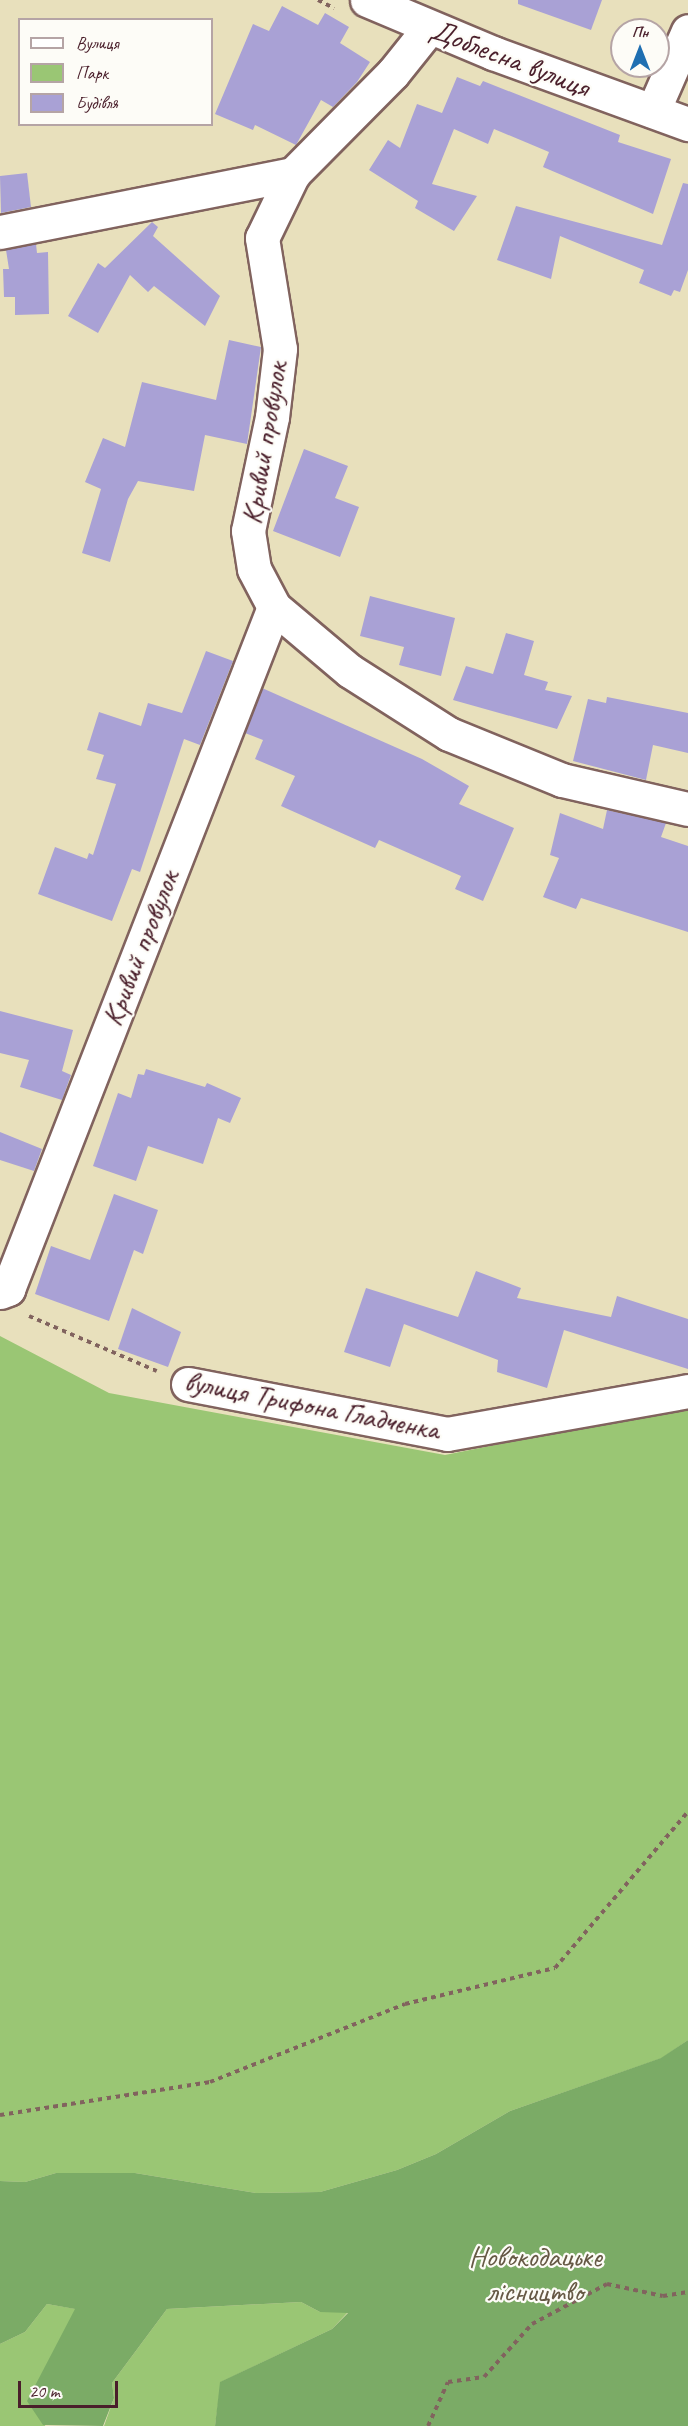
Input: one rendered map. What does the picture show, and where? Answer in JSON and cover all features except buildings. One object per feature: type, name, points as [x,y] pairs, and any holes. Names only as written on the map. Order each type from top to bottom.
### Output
[{"type":"street","name":"Доблесна вулиця","points":[[367,0],[429,28],[688,124]]},
{"type":"street","name":"Кривий провулок","points":[[429,28],[393,73],[293,174],[262,238],[280,349],[272,417],[248,531],[254,569],[273,607],[350,671],[449,734],[562,780],[688,809]]},
{"type":"street","points":[[653,111],[688,31]]},
{"type":"street","points":[[0,232],[293,174]]},
{"type":"street","name":"Кривий провулок","points":[[4,1291],[273,607]]},
{"type":"street","name":"вулиця Трифона Гладченка","points":[[188,1384],[447,1434],[688,1391]]},
{"type":"path","name":"вулиця Трифона Гладченка","points":[[4,1291],[9,1307],[188,1384]]},
{"type":"path","points":[[0,2115],[210,2082],[405,2004],[555,1968],[688,1812]]},
{"type":"path","points":[[428,2426],[448,2382],[484,2377],[532,2324],[607,2284],[663,2296],[688,2292]]},
{"type":"green space","points":[[0,1336],[109,1393],[445,1455],[688,1406],[688,2040],[662,2058],[510,2111],[436,2154],[397,2170],[320,2192],[256,2193],[135,2173],[56,2173],[25,2182],[0,2181]]},
{"type":"green space","name":"Новокодацьке лісництво","points":[[688,2040],[688,2426],[215,2426],[220,2382],[332,2329],[348,2313],[320,2312],[301,2302],[167,2309],[112,2383],[114,2398],[103,2426],[43,2425],[27,2401],[75,2309],[47,2304],[25,2332],[0,2344],[0,2181],[25,2182],[56,2173],[135,2173],[256,2193],[320,2192],[397,2170],[436,2154],[510,2111],[661,2058]]},
{"type":"green space","points":[[301,2302],[320,2312],[348,2312],[332,2329],[221,2382],[215,2426],[104,2426],[114,2398],[112,2383],[167,2309]]},
{"type":"green space","points":[[47,2304],[76,2309],[45,2426],[0,2426],[0,2344],[25,2332]]}]
